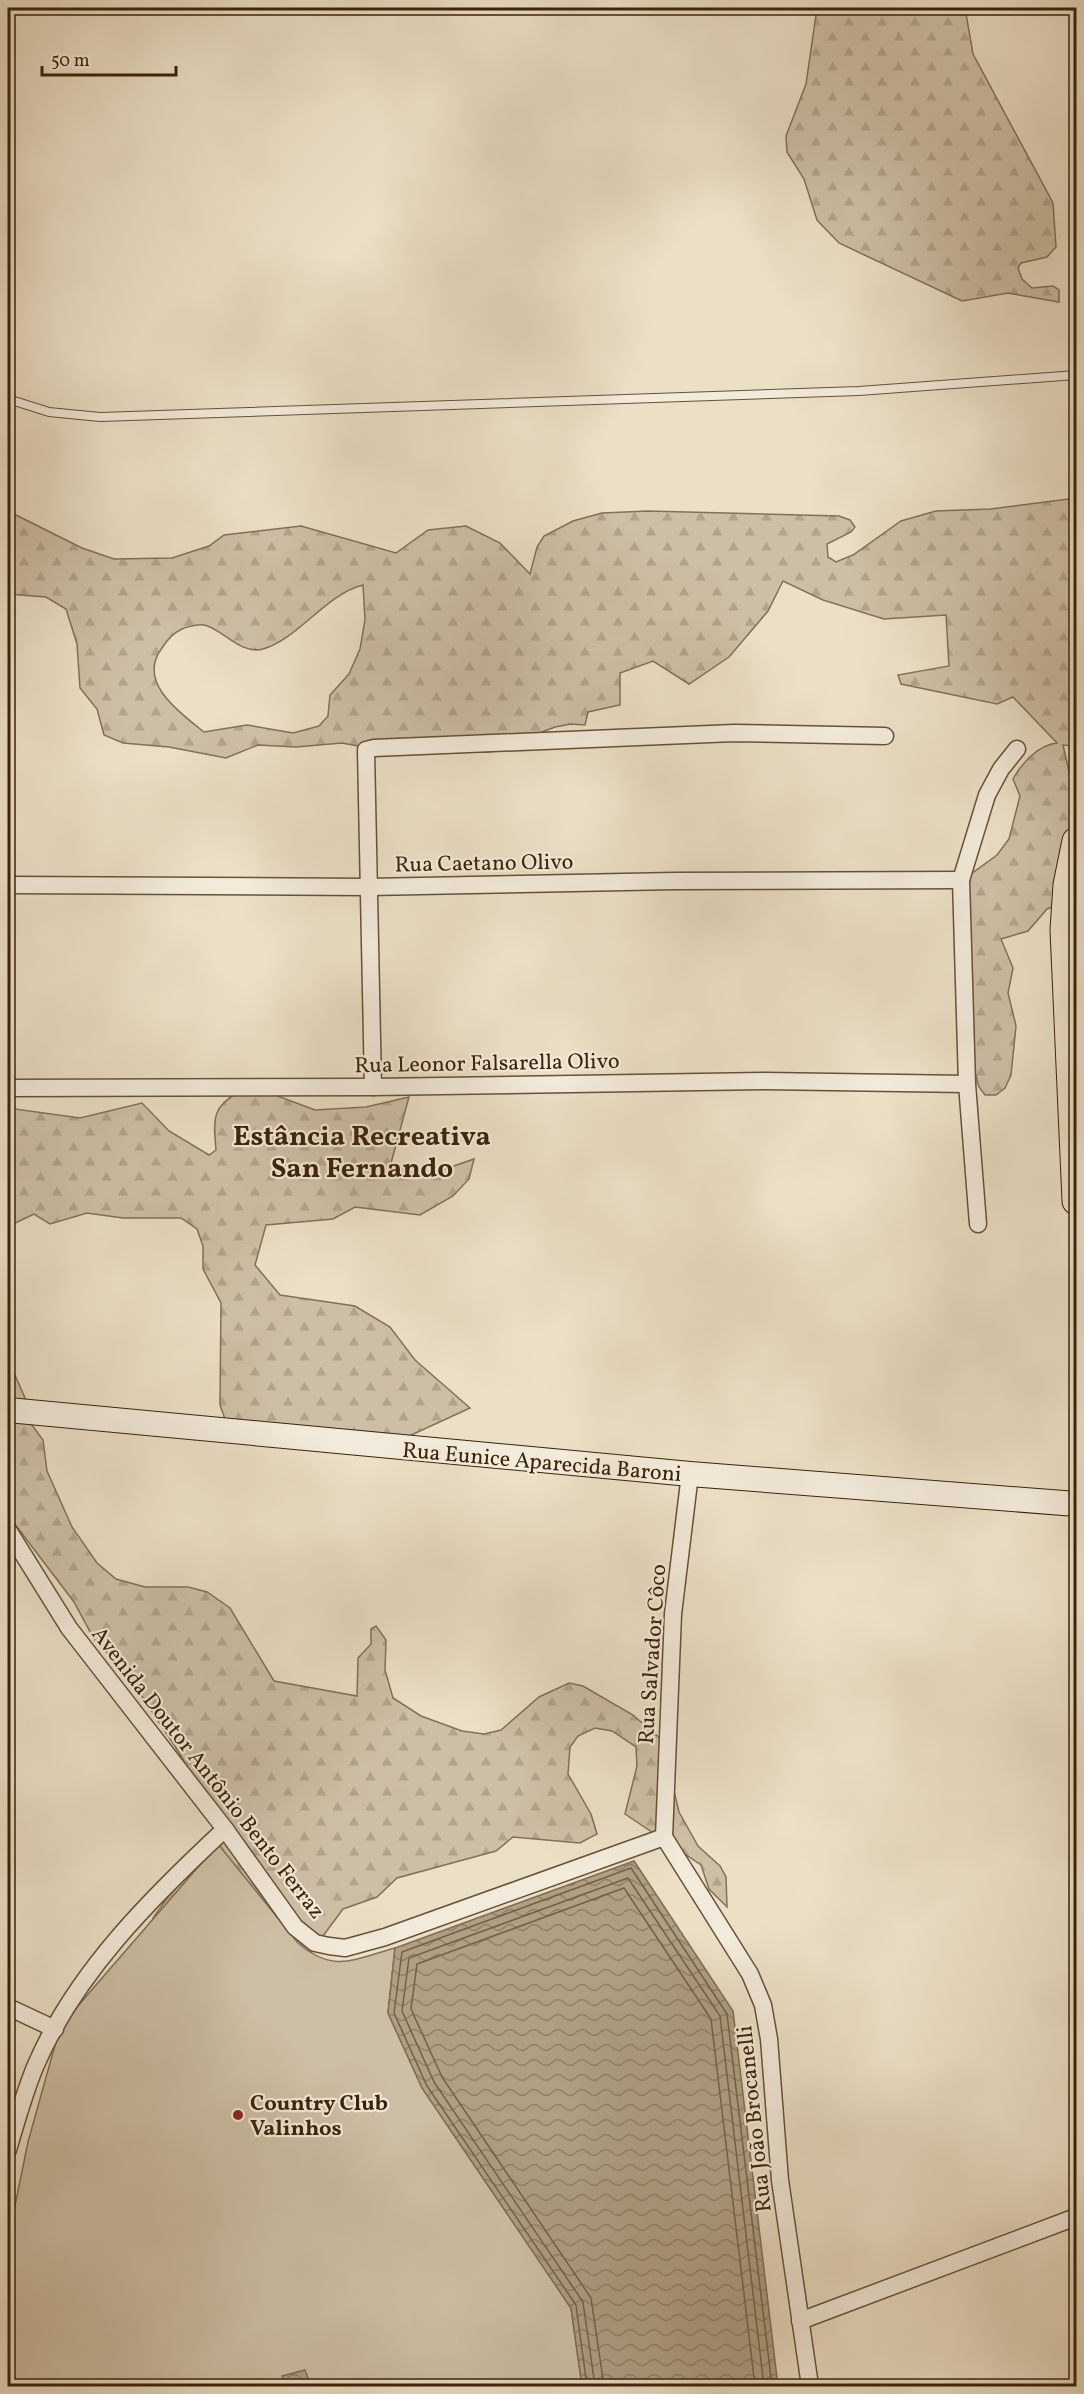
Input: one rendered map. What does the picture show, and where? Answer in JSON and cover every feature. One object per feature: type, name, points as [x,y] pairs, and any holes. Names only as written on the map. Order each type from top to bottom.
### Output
[{"type":"main road","points":[[1077,841],[1067,885],[1064,930],[1077,1202]]},
{"type":"main road","name":"Rua Eunice Aparecida Baroni","points":[[8,1410],[690,1474],[1077,1504]]},
{"type":"street","points":[[372,1087],[366,750],[734,733],[885,736]]},
{"type":"street","points":[[978,1224],[967,1084],[961,880],[987,795],[1001,769],[1017,749]]},
{"type":"street","name":"Rua Caetano Olivo","points":[[8,885],[369,887],[961,880]]},
{"type":"street","name":"Rua Leonor Falsarella Olivo","points":[[8,1088],[372,1087],[765,1081],[967,1084]]},
{"type":"street","name":"Rua Salvador Côco","points":[[664,1837],[673,1614],[690,1474]]},
{"type":"street","name":"Avenida Doutor Antônio Bento Ferraz","points":[[8,1530],[69,1628],[225,1829],[295,1927],[315,1943],[345,1948],[385,1937],[664,1837]]},
{"type":"street","points":[[8,2150],[20,2107],[36,2066],[55,2029],[96,1966],[156,1893],[225,1829]]},
{"type":"street","name":"Rua João Brocanelli","points":[[664,1837],[750,1974],[763,2005],[770,2039],[780,2180],[810,2386]]},
{"type":"street","points":[[8,2007],[55,2029]]},
{"type":"street","points":[[800,2321],[1077,2217]]},
{"type":"lane","points":[[8,399],[49,412],[100,417],[859,391],[1077,375]]},
{"type":"lane","points":[[8,1571],[10,1579],[8,1584]]},
{"type":"green space","points":[[817,8],[965,8],[973,54],[1053,203],[1056,247],[1047,257],[1021,263],[1018,268],[1022,279],[1032,288],[1053,286],[1059,290],[1059,302],[1008,293],[962,301],[839,243],[817,220],[804,179],[787,152],[786,136],[806,84]]},
{"type":"green space","points":[[1076,498],[1076,746],[1063,745],[1076,802],[1076,899],[1047,909],[1028,931],[1001,939],[1013,968],[1008,993],[1016,1026],[1011,1075],[1005,1088],[996,1095],[985,1095],[979,1087],[964,1032],[967,877],[997,855],[1009,839],[1020,796],[1013,779],[1017,773],[1037,751],[1057,743],[1013,697],[997,704],[901,684],[898,675],[949,666],[946,615],[884,619],[823,600],[783,581],[768,611],[729,657],[689,684],[653,661],[620,673],[620,705],[588,712],[585,725],[571,724],[555,727],[490,752],[390,752],[342,743],[296,747],[258,745],[226,758],[169,747],[123,743],[104,735],[97,709],[80,688],[77,644],[66,609],[46,597],[8,594],[8,511],[82,548],[114,559],[172,558],[209,546],[224,535],[301,526],[396,553],[428,530],[466,526],[500,543],[530,574],[537,547],[544,536],[573,521],[602,513],[648,511],[839,516],[850,520],[855,527],[851,532],[827,544],[828,557],[836,562],[853,555],[901,521],[936,511],[991,509]],"holes":[[[363,585],[365,620],[360,649],[349,674],[330,695],[328,716],[319,726],[293,733],[247,725],[204,732],[164,696],[154,673],[155,661],[166,642],[182,629],[189,627],[199,625],[211,627],[239,645],[255,650],[263,649],[288,636],[349,590]]]},
{"type":"green space","points":[[238,1093],[275,1095],[315,1110],[366,1107],[409,1097],[391,1163],[422,1177],[474,1159],[469,1179],[453,1196],[420,1215],[355,1207],[333,1219],[266,1225],[255,1265],[280,1295],[355,1306],[390,1327],[415,1360],[470,1408],[407,1437],[226,1422],[220,1405],[221,1303],[203,1269],[203,1246],[197,1229],[181,1218],[123,1218],[87,1213],[50,1224],[34,1214],[9,1226],[11,1269],[8,1294],[8,1108],[80,1118],[142,1103],[169,1131],[209,1155],[216,1150],[215,1124],[218,1110],[229,1098]]},
{"type":"green space","points":[[8,1359],[28,1405],[8,1400]]},
{"type":"green space","points":[[26,1417],[43,1440],[47,1471],[72,1527],[97,1563],[116,1579],[145,1587],[188,1587],[207,1592],[230,1608],[274,1681],[357,1696],[358,1658],[371,1644],[371,1629],[376,1626],[386,1640],[385,1670],[393,1698],[421,1716],[462,1731],[484,1734],[501,1730],[539,1697],[569,1683],[583,1686],[633,1715],[662,1740],[679,1812],[698,1846],[720,1866],[726,1877],[727,1907],[709,1889],[701,1865],[625,1814],[637,1766],[636,1747],[612,1731],[595,1728],[578,1736],[570,1747],[568,1774],[591,1814],[597,1834],[580,1843],[513,1837],[496,1851],[397,1878],[377,1897],[343,1909],[306,1959],[152,1932],[153,1918],[173,1890],[217,1849],[217,1817],[178,1751],[126,1672],[94,1639],[74,1602],[8,1515],[8,1419]]},
{"type":"green space","name":"Country Club Valinhos","points":[[218,1844],[298,1943],[311,1953],[334,1961],[345,1961],[395,1948],[388,2013],[422,2088],[571,2308],[582,2386],[9,2386],[8,2240],[28,2142],[57,2038],[77,2007]]},
{"type":"water","points":[[634,1861],[733,2011],[778,2386],[582,2386],[571,2308],[422,2088],[388,2013],[395,1948]]},
{"type":"water","points":[[305,2370],[311,2386],[286,2386],[282,2376]]},
{"type":"place","name":"Country Club Valinhos","points":[[238,2115]]},
{"type":"district","name":"Estância Recreativa San Fernando","points":[[362,1151]]}]
